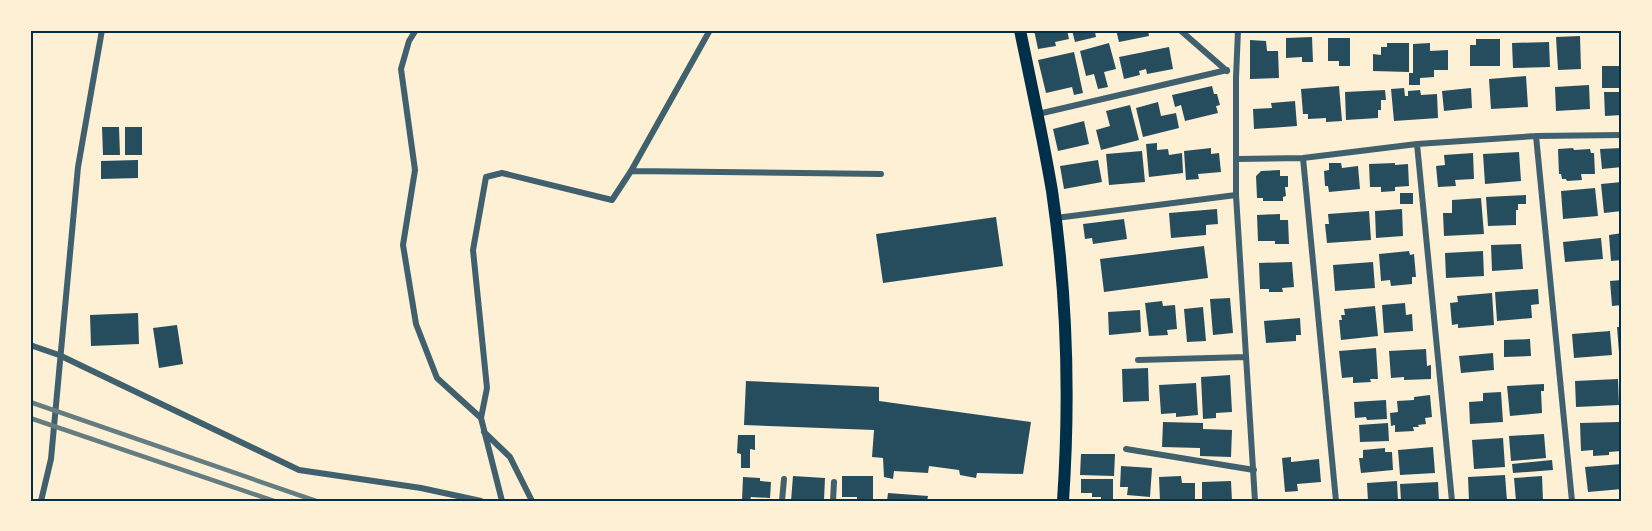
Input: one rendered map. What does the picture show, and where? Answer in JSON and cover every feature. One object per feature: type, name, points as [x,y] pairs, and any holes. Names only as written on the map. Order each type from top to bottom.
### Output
[{"type":"main road","points":[[1020,30],[1038,114],[1055,218],[1067,354],[1063,501]]},
{"type":"street","points":[[41,501],[51,459],[78,167],[102,30]]},
{"type":"street","points":[[416,30],[409,41],[401,69],[415,170],[404,245],[416,324],[437,378],[481,418]]},
{"type":"street","points":[[502,501],[481,418],[487,388],[473,249],[486,177],[502,173],[612,200],[631,171],[710,30]]},
{"type":"street","points":[[1180,30],[1236,78]]},
{"type":"street","points":[[1238,30],[1236,195],[1255,501]]},
{"type":"street","points":[[1038,114],[1227,70]]},
{"type":"street","points":[[1236,159],[1304,158],[1417,144],[1536,136],[1622,135]]},
{"type":"street","points":[[1536,136],[1572,501]]},
{"type":"street","points":[[1417,144],[1452,501]]},
{"type":"street","points":[[1304,158],[1336,501]]},
{"type":"street","points":[[631,171],[881,174]]},
{"type":"street","points":[[1055,218],[1236,195]]},
{"type":"street","points":[[30,345],[59,355],[299,471],[421,488],[481,501]]},
{"type":"street","points":[[1138,360],[1246,357]]},
{"type":"street","points":[[483,432],[510,457],[532,501]]},
{"type":"street","points":[[1126,449],[1254,470]]},
{"type":"street","points":[[782,501],[784,479]]},
{"type":"street","points":[[833,501],[834,482]]},
{"type":"building","points":[[1034,30],[1067,30],[1069,39],[1055,42],[1056,46],[1038,49]]},
{"type":"building","points":[[1072,30],[1099,31],[1095,32],[1096,37],[1075,42]]},
{"type":"building","points":[[1116,30],[1148,30],[1149,36],[1119,42]]},
{"type":"building","points":[[1580,36],[1581,69],[1558,70],[1556,37]]},
{"type":"building","points":[[1312,37],[1313,62],[1302,62],[1302,57],[1286,58],[1286,38]]},
{"type":"building","points":[[1328,38],[1350,38],[1350,66],[1339,66],[1339,61],[1328,61]]},
{"type":"building","points":[[1476,39],[1500,39],[1500,66],[1470,66],[1470,45],[1476,45]]},
{"type":"building","points":[[1250,40],[1266,41],[1267,51],[1278,51],[1279,78],[1250,79]]},
{"type":"building","points":[[1549,42],[1550,67],[1513,68],[1512,43]]},
{"type":"building","points":[[1109,43],[1116,69],[1104,72],[1108,87],[1098,89],[1094,74],[1086,76],[1080,51]]},
{"type":"building","points":[[1387,43],[1409,43],[1409,72],[1373,71],[1373,54],[1381,55],[1381,47],[1387,47]]},
{"type":"building","points":[[1430,43],[1430,51],[1448,50],[1448,70],[1434,70],[1434,77],[1420,78],[1420,85],[1409,85],[1409,73],[1413,73],[1413,44]]},
{"type":"building","points":[[1169,47],[1173,69],[1147,74],[1146,69],[1139,71],[1140,75],[1124,79],[1119,57]]},
{"type":"building","points":[[1074,52],[1083,93],[1074,95],[1072,87],[1046,93],[1038,60]]},
{"type":"building","points":[[1602,66],[1622,66],[1622,88],[1602,88]]},
{"type":"building","points":[[1526,76],[1528,107],[1491,109],[1489,79]]},
{"type":"building","points":[[1589,85],[1590,109],[1556,111],[1555,87]]},
{"type":"building","points":[[1212,86],[1220,105],[1216,106],[1218,113],[1185,121],[1181,105],[1175,107],[1172,95]]},
{"type":"building","points":[[1339,86],[1342,121],[1326,122],[1326,118],[1308,119],[1308,114],[1303,114],[1301,89]]},
{"type":"building","points":[[1404,88],[1405,96],[1408,96],[1408,91],[1420,90],[1421,95],[1437,94],[1438,118],[1394,121],[1391,89]]},
{"type":"building","points":[[1471,88],[1472,108],[1444,111],[1442,91]]},
{"type":"building","points":[[1385,90],[1386,100],[1381,100],[1378,118],[1346,120],[1345,92]]},
{"type":"building","points":[[1604,92],[1622,92],[1622,115],[1605,116]]},
{"type":"building","points":[[1295,101],[1297,126],[1254,129],[1253,109],[1272,108],[1271,103]]},
{"type":"building","points":[[1158,102],[1161,116],[1176,113],[1179,128],[1143,137],[1136,108]]},
{"type":"building","points":[[1130,105],[1139,140],[1101,150],[1096,130],[1110,126],[1106,111]]},
{"type":"building","points":[[1084,121],[1089,144],[1058,151],[1053,129]]},
{"type":"building","points":[[102,127],[119,127],[120,155],[103,155]]},
{"type":"building","points":[[125,127],[142,127],[142,155],[125,155]]},
{"type":"building","points":[[1157,143],[1157,150],[1168,149],[1169,155],[1182,153],[1183,173],[1149,177],[1146,144]]},
{"type":"building","points":[[1211,148],[1211,154],[1219,153],[1221,172],[1198,174],[1199,179],[1186,180],[1184,151]]},
{"type":"building","points":[[1573,148],[1574,150],[1590,149],[1591,153],[1594,153],[1595,174],[1581,174],[1582,180],[1562,179],[1559,174],[1558,149]]},
{"type":"building","points":[[1622,148],[1622,167],[1602,169],[1600,149]]},
{"type":"building","points":[[1142,151],[1145,182],[1109,185],[1106,154]]},
{"type":"building","points":[[1519,152],[1521,181],[1485,184],[1483,154]]},
{"type":"building","points":[[1473,153],[1474,179],[1455,180],[1456,186],[1438,187],[1436,166],[1445,165],[1444,155]]},
{"type":"building","points":[[138,160],[138,178],[101,179],[101,161]]},
{"type":"building","points":[[1098,160],[1102,182],[1064,189],[1060,166]]},
{"type":"building","points":[[1329,163],[1341,163],[1342,168],[1358,166],[1360,189],[1329,192],[1328,186],[1325,186],[1324,171],[1329,170]]},
{"type":"building","points":[[1395,163],[1395,165],[1408,164],[1409,186],[1395,187],[1395,191],[1381,192],[1381,187],[1370,187],[1369,164]]},
{"type":"building","points":[[1280,170],[1280,176],[1288,176],[1288,187],[1285,187],[1286,196],[1283,197],[1283,201],[1263,201],[1263,198],[1257,198],[1256,176],[1261,171]]},
{"type":"building","points":[[1622,182],[1622,211],[1604,213],[1601,184]]},
{"type":"building","points":[[1595,188],[1598,216],[1563,219],[1561,191]]},
{"type":"building","points":[[1400,193],[1413,193],[1413,204],[1400,204]]},
{"type":"building","points":[[1526,195],[1526,204],[1518,204],[1518,210],[1516,210],[1516,225],[1488,226],[1486,197]]},
{"type":"building","points":[[1481,198],[1484,234],[1444,236],[1443,213],[1452,213],[1452,200]]},
{"type":"building","points":[[1217,209],[1218,224],[1206,225],[1206,235],[1171,238],[1169,213]]},
{"type":"building","points":[[1402,209],[1403,236],[1376,238],[1375,211]]},
{"type":"building","points":[[1369,211],[1371,240],[1327,243],[1325,224],[1329,224],[1328,214]]},
{"type":"building","points":[[1280,214],[1280,220],[1288,220],[1289,244],[1258,241],[1257,215]]},
{"type":"building","points":[[996,217],[1003,266],[883,283],[876,234]]},
{"type":"building","points":[[1124,219],[1127,239],[1093,244],[1092,238],[1085,239],[1083,224]]},
{"type":"building","points":[[1622,233],[1622,260],[1611,261],[1609,235]]},
{"type":"building","points":[[1601,238],[1603,259],[1565,262],[1563,242]]},
{"type":"building","points":[[1521,244],[1523,269],[1492,271],[1491,245]]},
{"type":"building","points":[[1204,246],[1208,278],[1104,292],[1100,259]]},
{"type":"building","points":[[1409,251],[1410,255],[1414,254],[1416,277],[1412,277],[1412,284],[1391,286],[1390,280],[1381,281],[1379,254]]},
{"type":"building","points":[[1483,251],[1484,276],[1446,278],[1445,253]]},
{"type":"building","points":[[1292,262],[1294,287],[1282,288],[1283,292],[1269,292],[1269,289],[1260,289],[1259,263]]},
{"type":"building","points":[[1373,262],[1375,288],[1335,291],[1333,265]]},
{"type":"building","points":[[1622,280],[1622,305],[1612,306],[1610,281]]},
{"type":"building","points":[[1538,289],[1539,304],[1531,305],[1532,318],[1497,321],[1495,292]]},
{"type":"building","points":[[1492,293],[1494,325],[1458,328],[1458,324],[1452,325],[1450,303],[1458,302],[1457,296]]},
{"type":"building","points":[[1230,298],[1233,333],[1213,335],[1210,299]]},
{"type":"building","points":[[1162,301],[1163,306],[1175,305],[1177,329],[1167,330],[1168,335],[1149,336],[1145,303]]},
{"type":"building","points":[[1405,303],[1406,315],[1412,314],[1413,331],[1384,333],[1382,305]]},
{"type":"building","points":[[1375,306],[1378,336],[1341,340],[1339,320],[1342,320],[1341,315],[1345,315],[1344,309]]},
{"type":"building","points":[[1203,307],[1206,341],[1187,342],[1184,309]]},
{"type":"building","points":[[1140,310],[1141,332],[1109,335],[1108,312]]},
{"type":"building","points":[[138,313],[139,344],[91,346],[90,315]]},
{"type":"building","points":[[1300,318],[1301,335],[1296,335],[1296,341],[1266,343],[1264,321]]},
{"type":"building","points":[[177,325],[183,364],[159,368],[153,328]]},
{"type":"building","points":[[1617,327],[1622,327],[1622,352],[1619,352]]},
{"type":"building","points":[[1610,331],[1612,355],[1574,358],[1572,334]]},
{"type":"building","points":[[1530,339],[1531,356],[1504,357],[1504,340]]},
{"type":"building","points":[[1376,348],[1378,379],[1370,379],[1371,382],[1353,383],[1353,377],[1342,378],[1339,351]]},
{"type":"building","points":[[1426,349],[1427,366],[1431,365],[1431,379],[1391,378],[1389,351]]},
{"type":"building","points":[[1493,353],[1494,370],[1461,373],[1459,356]]},
{"type":"building","points":[[1148,368],[1149,401],[1123,402],[1122,369]]},
{"type":"building","points":[[1230,375],[1232,412],[1216,413],[1216,418],[1203,419],[1201,377]]},
{"type":"building","points":[[1618,379],[1619,405],[1576,407],[1575,381]]},
{"type":"building","points":[[746,381],[879,387],[879,401],[1031,422],[1023,474],[977,473],[976,478],[960,475],[959,470],[929,466],[928,473],[894,471],[893,479],[884,477],[883,458],[872,457],[874,430],[744,425]]},
{"type":"building","points":[[1196,383],[1198,415],[1176,417],[1176,413],[1161,414],[1159,385]]},
{"type":"building","points":[[1544,384],[1544,391],[1541,391],[1542,413],[1510,416],[1507,386]]},
{"type":"building","points":[[1501,392],[1503,422],[1470,424],[1469,402],[1483,401],[1483,393]]},
{"type":"building","points":[[1430,395],[1432,417],[1425,418],[1426,424],[1413,427],[1414,431],[1395,432],[1395,425],[1391,426],[1390,413],[1398,412],[1397,401],[1414,400],[1414,397]]},
{"type":"building","points":[[1386,400],[1387,419],[1355,418],[1354,402]]},
{"type":"building","points":[[1163,422],[1203,423],[1203,429],[1232,430],[1231,457],[1200,456],[1200,448],[1162,447]]},
{"type":"building","points":[[1619,422],[1621,451],[1609,452],[1609,455],[1593,456],[1593,450],[1581,451],[1580,423]]},
{"type":"building","points":[[1388,423],[1389,441],[1360,442],[1359,425]]},
{"type":"building","points":[[1544,434],[1546,458],[1511,461],[1509,436]]},
{"type":"building","points":[[738,435],[755,435],[755,450],[750,449],[750,468],[741,468],[741,454],[737,453]]},
{"type":"building","points":[[1503,438],[1505,467],[1474,469],[1472,440]]},
{"type":"building","points":[[1433,447],[1435,473],[1400,475],[1398,450]]},
{"type":"building","points":[[1385,448],[1385,452],[1392,452],[1393,470],[1361,473],[1359,458],[1363,458],[1363,450]]},
{"type":"building","points":[[1081,454],[1115,454],[1114,476],[1080,475]]},
{"type":"building","points":[[1291,457],[1291,462],[1319,459],[1321,482],[1297,484],[1298,491],[1285,492],[1282,458]]},
{"type":"building","points":[[1552,460],[1553,470],[1513,473],[1512,464]]},
{"type":"building","points":[[1622,464],[1622,489],[1588,492],[1585,467]]},
{"type":"building","points":[[1121,466],[1152,468],[1150,497],[1127,495],[1128,487],[1120,487]]},
{"type":"building","points":[[1505,475],[1507,501],[1469,501],[1468,477]]},
{"type":"building","points":[[793,476],[825,478],[824,500],[791,501]]},
{"type":"building","points":[[842,476],[873,476],[873,501],[857,501],[857,497],[842,497]]},
{"type":"building","points":[[1181,476],[1182,483],[1195,483],[1195,501],[1160,501],[1159,477]]},
{"type":"building","points":[[1542,476],[1543,501],[1516,501],[1514,478]]},
{"type":"building","points":[[743,477],[760,478],[760,481],[771,482],[770,498],[751,497],[750,500],[742,500]]},
{"type":"building","points":[[1081,479],[1113,479],[1113,501],[1101,501],[1101,497],[1092,497],[1092,493],[1081,493]]},
{"type":"building","points":[[1231,481],[1232,501],[1202,501],[1202,482]]},
{"type":"building","points":[[1397,481],[1398,501],[1368,501],[1367,483]]},
{"type":"building","points":[[1438,482],[1439,501],[1401,501],[1400,484]]},
{"type":"building","points":[[888,493],[928,496],[927,501],[887,501]]},
{"type":"railway","points":[[30,402],[316,501]]},
{"type":"railway","points":[[30,418],[274,501]]}]
